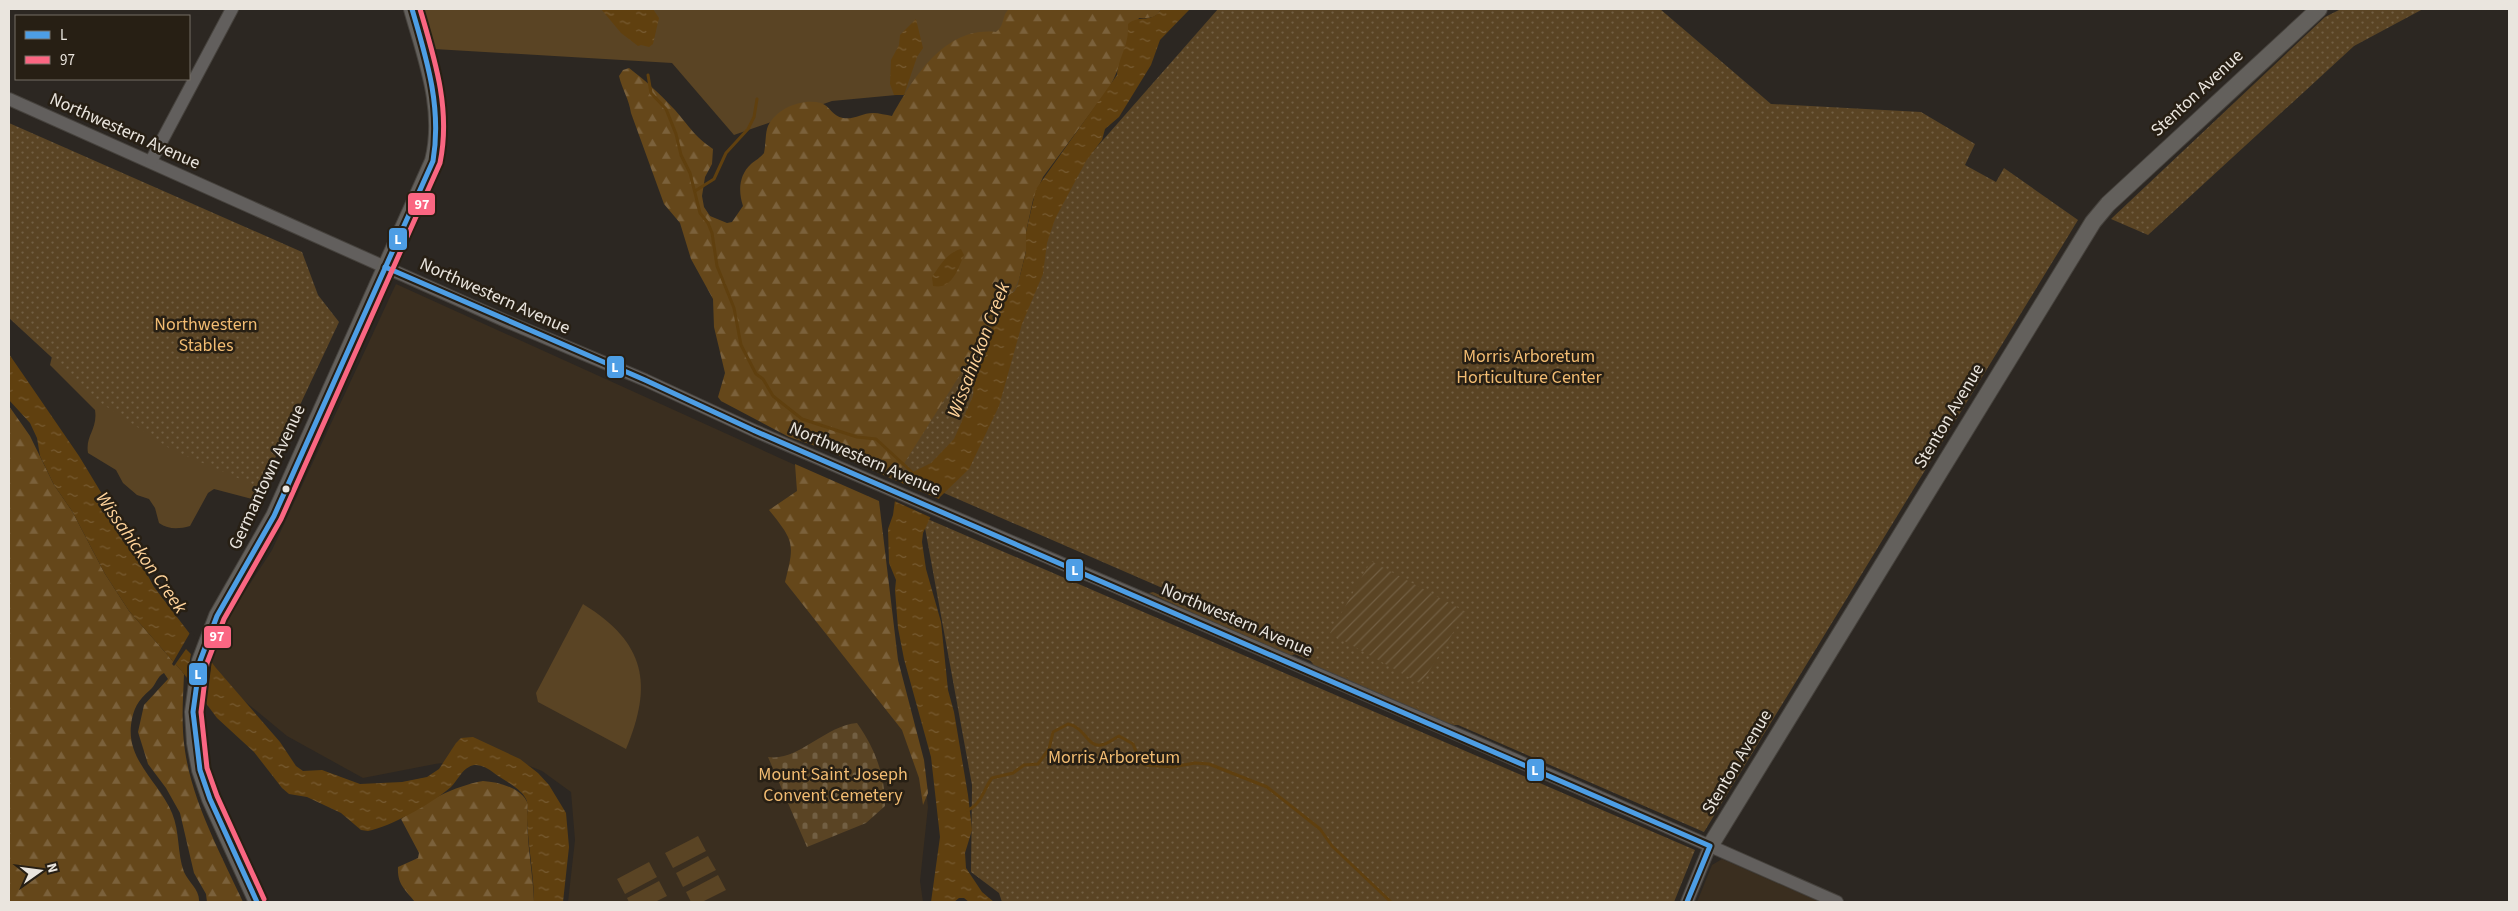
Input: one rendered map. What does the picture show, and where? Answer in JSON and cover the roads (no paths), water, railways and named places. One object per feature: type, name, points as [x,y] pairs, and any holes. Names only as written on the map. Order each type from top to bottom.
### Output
[{"type":"main road","name":"Germantown Avenue","points":[[256,902],[204,784],[197,758],[194,729],[194,693],[205,644],[216,616],[274,516],[433,161],[438,131],[434,90],[412,9]]},
{"type":"main road","name":"Stenton Avenue","points":[[1710,846],[2089,228],[2108,204],[2320,9]]},
{"type":"street","points":[[151,161],[232,9]]},
{"type":"street","name":"Northwestern Avenue","points":[[9,99],[883,486],[1837,902]]},
{"type":"street","name":"Stenton Avenue","points":[[1687,902],[1710,846]]},
{"type":"water","points":[[601,9],[653,9],[659,18],[653,44],[649,47],[638,46],[621,33]]},
{"type":"water","points":[[1161,9],[1190,9],[1160,40],[1151,65],[1119,117],[1105,129],[1102,140],[1086,161],[1055,219],[1047,243],[1043,274],[1022,324],[999,406],[969,469],[940,497],[923,533],[922,542],[926,569],[941,622],[948,690],[954,712],[968,795],[972,830],[965,853],[966,868],[982,892],[994,902],[969,902],[964,898],[959,898],[954,902],[931,902],[940,837],[931,757],[904,659],[898,628],[896,580],[889,563],[888,529],[893,515],[896,493],[899,482],[907,475],[931,463],[954,439],[973,396],[975,372],[979,357],[1005,298],[1015,291],[1018,284],[1026,251],[1026,232],[1036,189],[1117,75],[1127,39],[1128,24],[1132,21],[1150,18],[1158,14]]},
{"type":"water","points":[[916,19],[923,48],[917,57],[904,95],[894,95],[890,84],[891,60],[899,45],[900,35]]},
{"type":"water","points":[[961,249],[964,255],[950,282],[945,285],[933,286],[932,277],[941,264],[952,253]]},
{"type":"water","points":[[9,354],[79,456],[122,527],[154,587],[216,668],[280,742],[296,766],[303,771],[322,770],[360,784],[402,782],[427,777],[439,769],[461,738],[473,737],[520,759],[538,773],[549,785],[566,813],[569,847],[563,902],[534,902],[527,801],[524,795],[516,788],[482,766],[475,765],[466,768],[451,787],[423,807],[388,825],[368,831],[361,830],[341,813],[307,797],[289,794],[282,788],[254,752],[217,718],[184,674],[129,611],[105,574],[72,511],[54,485],[40,456],[37,438],[30,423],[9,400]]},
{"type":"waterway","points":[[648,75],[651,93],[666,109],[676,134],[681,155],[690,173],[700,213],[708,223],[712,233],[717,266],[734,308],[741,345],[756,374],[763,379],[773,396],[802,419],[857,437],[876,439],[914,474]]},
{"type":"waterway","points":[[695,191],[714,179],[726,153],[748,129],[754,117],[757,99]]},
{"type":"waterway","points":[[967,810],[976,805],[992,778],[1013,773],[1024,765],[1038,764],[1049,749],[1053,732],[1068,724],[1074,726],[1097,745],[1106,744],[1119,736],[1133,744],[1140,761],[1145,765],[1172,767],[1195,763],[1209,764],[1267,787],[1320,829],[1332,846],[1391,902]]},
{"type":"park label","name":"Northwestern Stables","points":[[206,334]]},
{"type":"park label","name":"Morris Arboretum Horticulture Center","points":[[1529,366]]},
{"type":"park label","name":"Morris Arboretum","points":[[1114,757]]},
{"type":"park label","name":"Mount Saint Joseph Convent Cemetery","points":[[833,784]]},
{"type":"water label","name":"Wissahickon Creek","points":[[979,350]]},
{"type":"water label","name":"Wissahickon Creek","points":[[141,553]]}]
